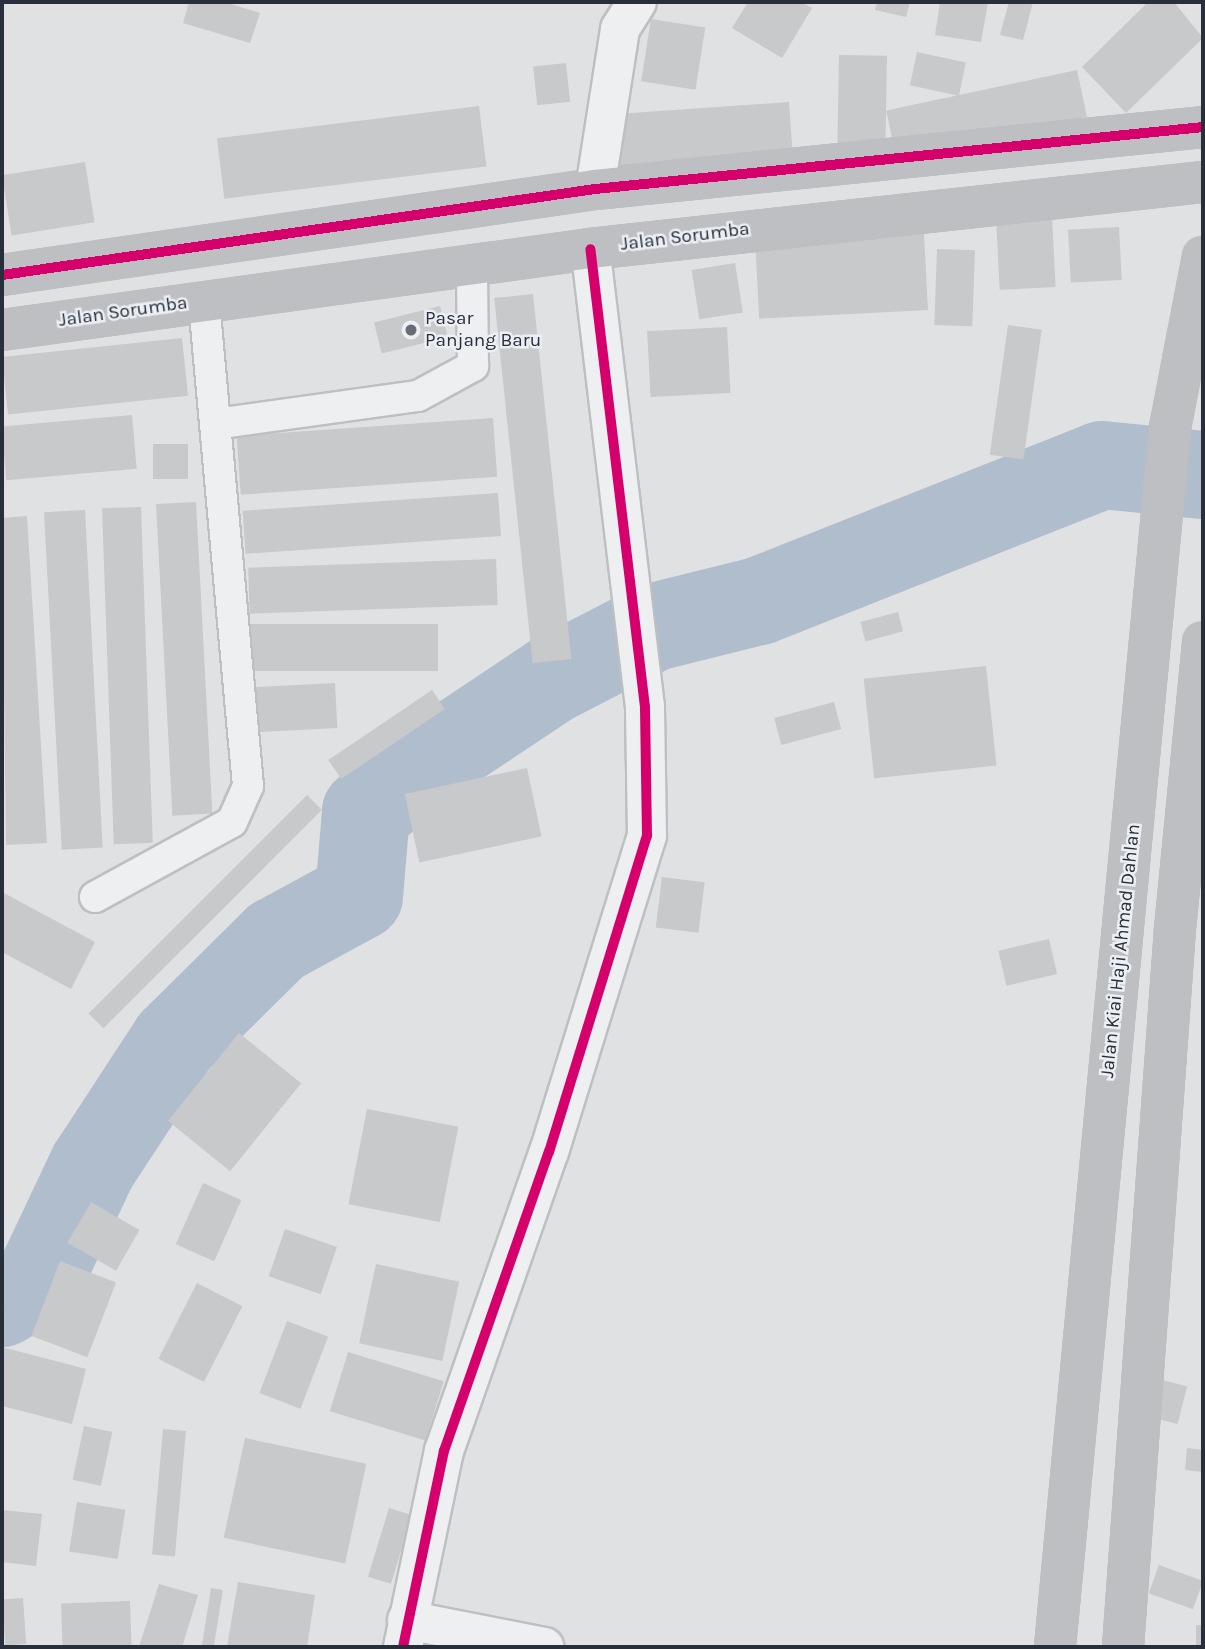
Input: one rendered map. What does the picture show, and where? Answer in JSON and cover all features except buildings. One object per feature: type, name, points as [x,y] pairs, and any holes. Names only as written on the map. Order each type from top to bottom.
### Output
[{"type":"street","points":[[595,189],[624,11]]},
{"type":"street","points":[[2,275],[595,189],[1203,127]]},
{"type":"street","name":"Jalan Sorumba","points":[[2,330],[204,300],[590,249],[1203,182]]},
{"type":"street","points":[[243,240],[248,294]]},
{"type":"street","points":[[544,1647],[405,1633],[444,1451],[550,1152],[648,836],[645,707],[590,249]]},
{"type":"street","name":"Jalan Kiai Haji Ahmad Dahlan","points":[[1055,1647],[1170,428],[1203,257]]},
{"type":"street","points":[[1123,1647],[1174,943],[1203,642]]},
{"type":"lane","points":[[215,424],[418,396],[473,366],[472,265]]},
{"type":"lane","points":[[95,897],[232,822],[248,786],[204,300]]},
{"type":"waterway","points":[[2,1303],[39,1280],[93,1166],[174,1042],[276,941],[359,896],[366,812],[458,742],[551,680],[654,627],[759,601],[1102,465],[1203,475]]},
{"type":"cycle path","points":[[2,275],[595,189],[1203,127]]},
{"type":"cycle path","points":[[403,1647],[444,1451],[549,1152],[647,836],[645,707],[590,249]]},
{"type":"place","name":"Pasar Panjang Baru","points":[[411,330]]}]
